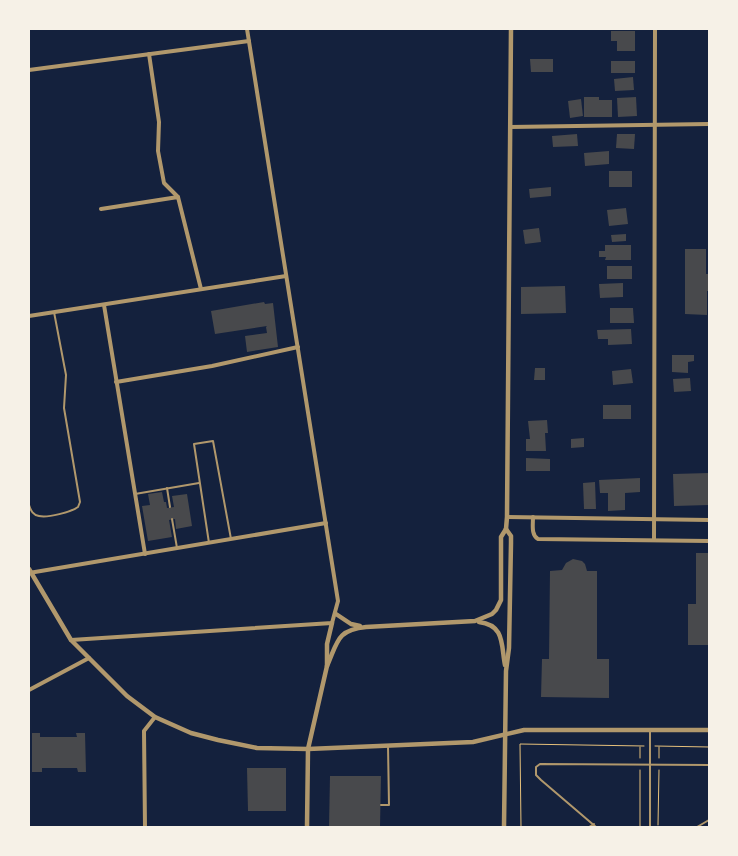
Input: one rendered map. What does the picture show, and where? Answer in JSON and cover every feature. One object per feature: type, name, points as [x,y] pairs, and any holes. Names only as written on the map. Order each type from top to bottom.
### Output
[{"type":"street","points":[[247,29],[338,601],[327,644],[327,666]]},
{"type":"street","points":[[307,827],[308,750],[327,666],[337,643],[344,633],[366,627],[475,621],[486,618],[496,610],[501,600],[501,537],[506,529],[507,517],[512,29]]},
{"type":"street","points":[[654,540],[655,29]]},
{"type":"street","points":[[29,70],[249,41]]},
{"type":"street","points":[[149,54],[159,122],[158,151],[164,183],[178,197],[201,289]]},
{"type":"street","points":[[510,127],[709,124]]},
{"type":"street","points":[[102,209],[178,197]]},
{"type":"street","points":[[29,316],[286,276]]},
{"type":"street","points":[[104,305],[145,554]]},
{"type":"street","points":[[116,382],[212,366],[298,348]]},
{"type":"street","points":[[507,517],[709,520]]},
{"type":"street","points":[[533,518],[533,533],[538,539],[709,541]]},
{"type":"street","points":[[326,523],[30,572],[71,640],[127,696],[156,717],[191,733],[257,748],[308,750],[473,742],[506,736],[524,730],[709,730]]},
{"type":"street","points":[[504,827],[506,671],[509,648],[511,543],[510,532],[506,529]]},
{"type":"street","points":[[336,614],[351,624],[366,627]]},
{"type":"street","points":[[475,621],[489,624],[497,630],[501,640],[506,671]]},
{"type":"street","points":[[71,640],[332,624]]},
{"type":"street","points":[[29,690],[89,658]]},
{"type":"street","points":[[145,827],[144,731],[156,717]]},
{"type":"lane","points":[[29,505],[33,513],[40,517],[74,510],[80,502],[64,408],[66,375],[54,312]]},
{"type":"lane","points":[[210,543],[194,444],[213,441],[231,539]]},
{"type":"lane","points":[[135,494],[200,483]]},
{"type":"lane","points":[[167,488],[170,507]]},
{"type":"lane","points":[[172,519],[177,548]]},
{"type":"lane","points":[[650,730],[650,827]]},
{"type":"lane","points":[[381,805],[389,805],[388,746]]},
{"type":"lane","points":[[596,827],[536,775],[536,767],[540,764],[709,765]]},
{"type":"lane","points":[[697,827],[709,820]]},
{"type":"lane","points":[[589,827],[594,824]]},
{"type":"path","points":[[521,827],[520,744],[709,747]]},
{"type":"path","points":[[640,746],[640,826]]},
{"type":"path","points":[[658,825],[660,746]]},
{"type":"building","points":[[611,31],[635,31],[635,51],[617,51],[617,41],[611,41]]},
{"type":"building","points":[[530,59],[553,59],[553,72],[531,72]]},
{"type":"building","points":[[611,61],[635,61],[635,73],[611,73]]},
{"type":"building","points":[[633,77],[634,90],[615,91],[614,79]]},
{"type":"building","points":[[584,97],[599,97],[599,100],[612,100],[612,117],[584,117]]},
{"type":"building","points":[[636,97],[637,116],[618,117],[617,98]]},
{"type":"building","points":[[581,99],[583,116],[570,118],[568,101]]},
{"type":"building","points":[[577,134],[578,146],[553,147],[552,136]]},
{"type":"building","points":[[617,134],[635,134],[634,149],[616,148]]},
{"type":"building","points":[[609,151],[609,164],[585,166],[584,153]]},
{"type":"building","points":[[609,171],[632,171],[632,187],[609,187]]},
{"type":"building","points":[[551,187],[551,196],[530,198],[529,189]]},
{"type":"building","points":[[626,208],[628,224],[609,226],[607,210]]},
{"type":"building","points":[[539,228],[541,242],[525,244],[523,230]]},
{"type":"building","points":[[626,234],[626,241],[612,242],[611,235]]},
{"type":"building","points":[[605,245],[631,245],[631,260],[605,260],[606,257],[599,257],[599,251],[605,251]]},
{"type":"building","points":[[685,249],[706,249],[706,274],[709,274],[707,315],[685,314]]},
{"type":"building","points":[[607,266],[632,266],[632,279],[607,279]]},
{"type":"building","points":[[623,283],[623,297],[600,298],[599,284]]},
{"type":"building","points":[[565,286],[566,313],[521,314],[521,287]]},
{"type":"building","points":[[264,302],[265,304],[273,303],[278,347],[247,352],[245,336],[267,333],[267,326],[215,334],[211,311]]},
{"type":"building","points":[[610,308],[633,308],[634,323],[610,323]]},
{"type":"building","points":[[631,329],[632,344],[608,345],[608,339],[598,339],[597,330]]},
{"type":"building","points":[[672,355],[694,355],[694,361],[688,362],[688,373],[672,372]]},
{"type":"building","points":[[535,368],[545,368],[545,380],[534,380]]},
{"type":"building","points":[[631,369],[633,383],[613,385],[612,371]]},
{"type":"building","points":[[690,378],[691,391],[674,392],[673,379]]},
{"type":"building","points":[[603,405],[631,405],[631,419],[603,419]]},
{"type":"building","points":[[547,420],[548,433],[545,433],[546,451],[526,451],[526,439],[530,439],[528,421]]},
{"type":"building","points":[[584,438],[584,447],[571,448],[571,439]]},
{"type":"building","points":[[526,458],[550,459],[550,471],[526,471]]},
{"type":"building","points":[[709,473],[709,505],[674,506],[673,474]]},
{"type":"building","points":[[640,478],[640,492],[625,493],[625,510],[608,511],[608,493],[600,493],[599,480]]},
{"type":"building","points":[[595,482],[596,509],[584,509],[583,483]]},
{"type":"building","points":[[162,492],[167,508],[174,507],[172,496],[187,494],[192,526],[176,529],[175,519],[169,520],[172,537],[148,541],[142,506],[150,505],[148,494]]},
{"type":"building","points":[[696,553],[709,553],[709,645],[688,645],[688,604],[696,604]]},
{"type":"building","points":[[573,559],[582,561],[587,571],[597,571],[597,659],[609,659],[609,698],[541,697],[542,659],[549,659],[550,571],[562,570],[566,563]]},
{"type":"building","points":[[32,733],[40,733],[40,737],[77,737],[76,733],[85,733],[86,772],[78,772],[77,768],[42,768],[42,772],[32,772]]},
{"type":"building","points":[[247,768],[286,768],[286,811],[248,811]]},
{"type":"building","points":[[330,776],[381,776],[380,827],[329,827]]}]
